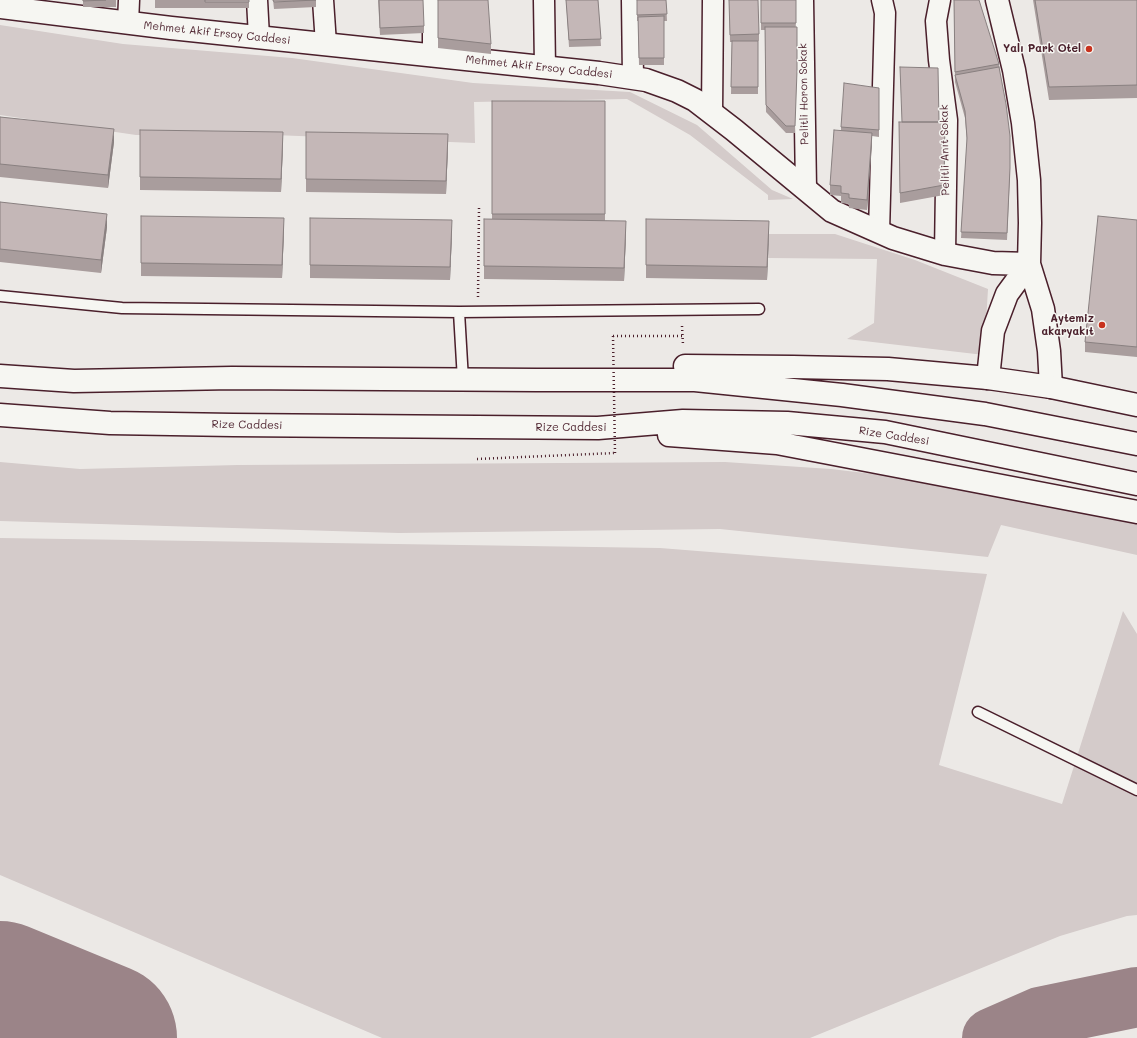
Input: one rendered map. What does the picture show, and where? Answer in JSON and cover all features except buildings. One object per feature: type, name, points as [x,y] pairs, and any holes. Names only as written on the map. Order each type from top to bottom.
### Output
[{"type":"main road","points":[[997,0],[1014,70],[1028,155],[1030,222],[1029,264],[1043,309],[1051,387]]},
{"type":"main road","name":"Mehmet Akif Ersoy Caddesi","points":[[0,7],[128,23],[599,73],[646,80],[677,91],[695,100],[806,188],[832,211],[893,238],[945,254],[993,263],[1029,264]]},
{"type":"main road","points":[[988,378],[993,330],[1007,294],[1029,264]]},
{"type":"main road","points":[[562,380],[645,366],[793,366],[888,369],[988,378],[1051,387],[1137,405]]},
{"type":"main road","points":[[0,376],[74,381],[232,378],[695,380],[842,395],[985,414],[1137,444]]},
{"type":"main road","name":"Rize Caddesi","points":[[0,415],[110,423],[598,428],[683,421],[787,423],[885,432],[1137,484]]},
{"type":"main road","points":[[598,428],[777,443],[1137,512]]},
{"type":"street","points":[[128,0],[128,23]]},
{"type":"street","points":[[257,0],[259,37]]},
{"type":"street","points":[[323,0],[326,44]]},
{"type":"street","points":[[433,0],[433,56]]},
{"type":"street","points":[[544,0],[545,67]]},
{"type":"street","points":[[632,0],[633,78]]},
{"type":"street","points":[[712,113],[713,0]]},
{"type":"street","name":"Pelitli Horon Sokak","points":[[803,0],[806,188]]},
{"type":"street","points":[[879,232],[885,13],[882,0]]},
{"type":"street","name":"Pelitli Anıt Sokak","points":[[940,0],[936,21],[939,60],[947,120],[945,254]]},
{"type":"lane","points":[[0,296],[122,308],[459,312],[760,309]]},
{"type":"lane","points":[[459,312],[463,380]]},
{"type":"lane","points":[[978,712],[1137,790]]},
{"type":"path","points":[[478,281],[479,208]]},
{"type":"path","points":[[477,459],[615,453],[613,336],[683,336]]},
{"type":"shaded area","points":[[0,25],[123,44],[292,58],[473,83],[630,92],[697,125],[772,190],[793,199],[768,200],[768,195],[690,135],[627,99],[474,102],[475,143],[274,135],[136,135],[0,115]]},
{"type":"shaded area","points":[[769,234],[835,234],[915,260],[988,289],[984,355],[847,339],[874,323],[877,259],[768,258]]},
{"type":"shaded area","points":[[0,462],[80,469],[238,465],[725,462],[831,469],[999,489],[1038,504],[1137,523],[1137,555],[1001,525],[988,557],[720,529],[399,533],[0,521]]},
{"type":"shaded area","points":[[0,538],[660,548],[987,574],[939,765],[1062,804],[1123,611],[1137,634],[1137,915],[1127,916],[1060,936],[810,1038],[382,1038],[0,875]]},
{"type":"taxiway","points":[[992,1038],[1040,1017],[1137,997]]},
{"type":"runway","points":[[0,996],[102,1038]]},
{"type":"place","name":"Yalı Park Otel","points":[[1089,49]]},
{"type":"place","name":"Aytemiz akaryakıt","points":[[1102,325]]}]
